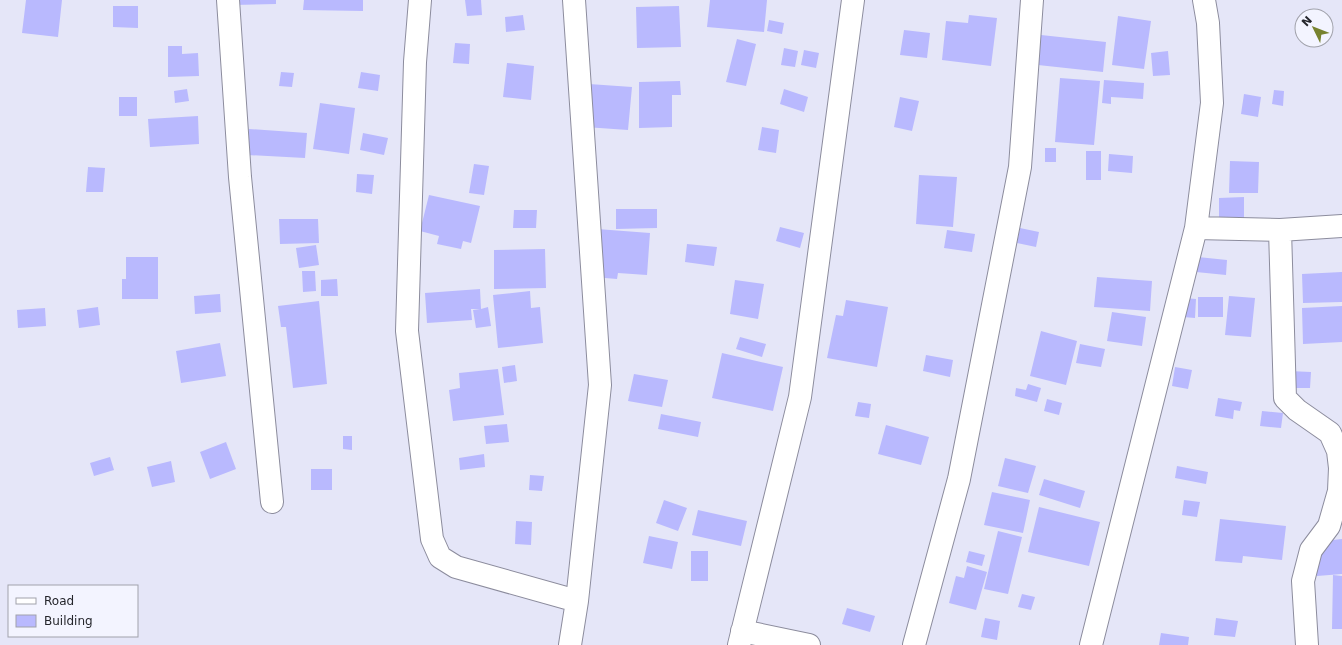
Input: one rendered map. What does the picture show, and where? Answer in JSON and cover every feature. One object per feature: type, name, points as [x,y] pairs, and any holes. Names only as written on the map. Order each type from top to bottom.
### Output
[{"type":"street","points":[[228,0],[240,177],[272,502]]},
{"type":"street","points":[[420,0],[416,62],[407,331],[432,539],[440,557],[456,567],[577,601]]},
{"type":"street","points":[[570,645],[577,601],[600,384],[574,0]]},
{"type":"street","points":[[809,645],[740,638],[800,397],[853,0]]},
{"type":"street","points":[[914,645],[959,479],[1020,166],[1032,0]]},
{"type":"street","points":[[1091,645],[1196,228],[1212,103],[1208,23],[1204,0]]},
{"type":"street","points":[[1196,228],[1280,230],[1342,226]]},
{"type":"street","points":[[1280,230],[1285,398],[1297,410],[1330,433],[1338,451],[1340,468],[1339,491],[1329,526],[1311,550],[1303,581],[1307,645]]},
{"type":"building","points":[[26,0],[62,0],[58,37],[22,33]]},
{"type":"building","points":[[233,0],[276,0],[276,4],[233,5]]},
{"type":"building","points":[[304,0],[363,0],[363,11],[303,10]]},
{"type":"building","points":[[465,0],[481,0],[482,15],[467,16]]},
{"type":"building","points":[[710,0],[767,0],[764,32],[707,27]]},
{"type":"building","points":[[113,6],[138,6],[138,28],[113,27]]},
{"type":"building","points":[[679,6],[681,47],[637,48],[636,7]]},
{"type":"building","points":[[523,15],[525,30],[506,32],[505,17]]},
{"type":"building","points":[[969,15],[997,18],[991,66],[942,60],[946,21],[968,23]]},
{"type":"building","points":[[1118,16],[1151,21],[1144,69],[1112,65]]},
{"type":"building","points":[[769,20],[784,23],[782,34],[767,31]]},
{"type":"building","points":[[904,30],[930,33],[927,58],[900,55]]},
{"type":"building","points":[[1041,35],[1106,42],[1103,72],[1038,65]]},
{"type":"building","points":[[737,39],[756,44],[746,86],[726,82]]},
{"type":"building","points":[[455,43],[470,44],[469,64],[453,63]]},
{"type":"building","points":[[168,46],[182,46],[182,54],[198,53],[199,76],[168,77]]},
{"type":"building","points":[[784,48],[798,51],[795,67],[781,65]]},
{"type":"building","points":[[804,50],[819,53],[816,68],[801,65]]},
{"type":"building","points":[[1168,51],[1170,75],[1153,76],[1151,53]]},
{"type":"building","points":[[507,63],[534,66],[531,100],[503,97]]},
{"type":"building","points":[[281,72],[294,73],[292,87],[279,86]]},
{"type":"building","points":[[361,72],[380,75],[378,91],[358,88]]},
{"type":"building","points":[[1060,78],[1100,81],[1094,145],[1055,142]]},
{"type":"building","points":[[1104,80],[1144,83],[1143,99],[1111,97],[1111,104],[1102,103]]},
{"type":"building","points":[[680,81],[681,95],[672,95],[672,127],[639,128],[639,82]]},
{"type":"building","points":[[589,84],[632,87],[628,130],[585,127]]},
{"type":"building","points":[[187,89],[189,101],[175,103],[174,91]]},
{"type":"building","points":[[784,89],[808,97],[804,112],[780,104]]},
{"type":"building","points":[[1274,90],[1284,91],[1283,106],[1272,104]]},
{"type":"building","points":[[1244,94],[1261,97],[1258,117],[1241,114]]},
{"type":"building","points":[[119,97],[137,97],[137,116],[119,116]]},
{"type":"building","points":[[900,97],[919,101],[912,131],[894,127]]},
{"type":"building","points":[[320,103],[355,108],[349,154],[313,149]]},
{"type":"building","points":[[198,116],[199,144],[150,147],[148,119]]},
{"type":"building","points":[[762,127],[779,130],[776,153],[758,150]]},
{"type":"building","points":[[249,129],[307,133],[305,158],[247,155]]},
{"type":"building","points":[[363,133],[388,138],[384,155],[360,150]]},
{"type":"building","points":[[1045,148],[1056,148],[1056,162],[1045,162]]},
{"type":"building","points":[[1086,151],[1101,151],[1101,180],[1086,180]]},
{"type":"building","points":[[1109,154],[1133,156],[1132,173],[1108,171]]},
{"type":"building","points":[[1230,161],[1259,162],[1258,193],[1229,193]]},
{"type":"building","points":[[474,164],[489,166],[484,195],[469,193]]},
{"type":"building","points":[[88,167],[105,168],[103,192],[86,192]]},
{"type":"building","points":[[357,174],[374,175],[372,194],[356,192]]},
{"type":"building","points":[[919,175],[957,177],[953,227],[916,224]]},
{"type":"building","points":[[429,195],[480,206],[471,243],[463,241],[461,249],[437,244],[439,236],[420,231]]},
{"type":"building","points":[[1244,197],[1244,225],[1219,226],[1219,198]]},
{"type":"building","points":[[616,209],[657,209],[657,228],[616,229]]},
{"type":"building","points":[[514,210],[537,210],[536,228],[513,228]]},
{"type":"building","points":[[279,219],[318,219],[319,243],[280,244]]},
{"type":"building","points":[[780,227],[804,233],[800,248],[776,241]]},
{"type":"building","points":[[1020,228],[1039,232],[1036,247],[1017,243]]},
{"type":"building","points":[[597,229],[650,233],[647,275],[618,273],[617,279],[593,277]]},
{"type":"building","points":[[947,230],[975,234],[972,252],[944,248]]},
{"type":"building","points":[[687,244],[717,247],[714,266],[685,262]]},
{"type":"building","points":[[316,245],[319,265],[299,268],[296,248]]},
{"type":"building","points":[[545,249],[546,288],[494,289],[494,250]]},
{"type":"building","points":[[126,257],[158,257],[158,299],[122,299],[122,279],[126,279]]},
{"type":"building","points":[[1198,257],[1227,260],[1226,275],[1196,272]]},
{"type":"building","points":[[302,271],[315,271],[316,291],[303,292]]},
{"type":"building","points":[[1342,272],[1342,302],[1303,303],[1302,274]]},
{"type":"building","points":[[1097,277],[1152,281],[1150,311],[1094,307]]},
{"type":"building","points":[[337,279],[338,296],[321,296],[321,280]]},
{"type":"building","points":[[735,280],[764,284],[758,319],[730,314]]},
{"type":"building","points":[[480,289],[481,309],[488,307],[491,326],[476,328],[473,310],[480,309],[471,309],[472,320],[427,323],[425,293]]},
{"type":"building","points":[[530,291],[531,308],[540,307],[543,343],[498,348],[493,295]]},
{"type":"building","points":[[220,294],[221,312],[195,314],[194,296]]},
{"type":"building","points":[[1229,296],[1255,298],[1251,337],[1225,335]]},
{"type":"building","points":[[1198,297],[1223,297],[1223,317],[1198,317]]},
{"type":"building","points":[[1184,298],[1196,299],[1195,318],[1183,317]]},
{"type":"building","points":[[846,300],[888,307],[877,367],[827,358],[836,315],[843,316]]},
{"type":"building","points":[[319,301],[327,384],[293,388],[286,327],[281,327],[278,306]]},
{"type":"building","points":[[1342,306],[1342,342],[1303,344],[1302,308]]},
{"type":"building","points":[[98,307],[100,325],[79,328],[77,310]]},
{"type":"building","points":[[45,308],[46,326],[18,328],[17,310]]},
{"type":"building","points":[[1112,312],[1146,317],[1142,346],[1107,341]]},
{"type":"building","points":[[1041,331],[1077,341],[1066,385],[1030,376]]},
{"type":"building","points":[[740,337],[766,344],[762,357],[736,349]]},
{"type":"building","points":[[220,343],[226,376],[181,383],[176,351]]},
{"type":"building","points":[[1080,344],[1105,349],[1101,367],[1076,363]]},
{"type":"building","points":[[722,353],[783,367],[773,411],[712,398]]},
{"type":"building","points":[[926,355],[953,360],[950,377],[923,371]]},
{"type":"building","points":[[515,365],[517,381],[504,383],[502,367]]},
{"type":"building","points":[[1175,367],[1192,370],[1188,389],[1172,386]]},
{"type":"building","points":[[498,369],[504,415],[453,421],[449,390],[460,388],[459,373]]},
{"type":"building","points":[[1289,371],[1311,372],[1310,388],[1288,388]]},
{"type":"building","points":[[634,374],[668,380],[662,407],[628,401]]},
{"type":"building","points":[[1028,384],[1041,388],[1037,402],[1015,396],[1016,388],[1026,390]]},
{"type":"building","points":[[1218,398],[1242,402],[1240,411],[1234,410],[1233,419],[1215,416]]},
{"type":"building","points":[[1047,399],[1062,403],[1059,415],[1044,411]]},
{"type":"building","points":[[858,402],[871,404],[869,418],[855,416]]},
{"type":"building","points":[[1262,411],[1283,413],[1281,428],[1260,426]]},
{"type":"building","points":[[661,414],[701,422],[698,437],[658,429]]},
{"type":"building","points":[[507,424],[509,442],[486,444],[484,426]]},
{"type":"building","points":[[886,425],[929,437],[921,465],[878,454]]},
{"type":"building","points":[[343,436],[352,436],[352,450],[343,449]]},
{"type":"building","points":[[226,442],[236,469],[210,479],[200,452]]},
{"type":"building","points":[[484,454],[485,467],[460,470],[459,458]]},
{"type":"building","points":[[110,457],[114,470],[94,476],[90,463]]},
{"type":"building","points":[[1005,458],[1036,466],[1028,493],[998,486]]},
{"type":"building","points":[[171,461],[175,482],[152,487],[147,467]]},
{"type":"building","points":[[1177,466],[1208,472],[1206,484],[1175,478]]},
{"type":"building","points":[[311,469],[332,469],[332,490],[311,490]]},
{"type":"building","points":[[530,475],[544,476],[542,491],[529,490]]},
{"type":"building","points":[[1044,479],[1085,491],[1080,508],[1039,495]]},
{"type":"building","points":[[992,492],[1030,500],[1023,533],[984,525]]},
{"type":"building","points":[[664,500],[687,508],[678,531],[656,523]]},
{"type":"building","points":[[1184,500],[1200,502],[1197,517],[1182,515]]},
{"type":"building","points":[[1039,507],[1100,522],[1089,566],[1028,552]]},
{"type":"building","points":[[698,510],[747,521],[741,546],[692,535]]},
{"type":"building","points":[[1220,519],[1286,526],[1282,560],[1243,556],[1242,563],[1215,561]]},
{"type":"building","points":[[516,521],[532,522],[531,545],[515,544]]},
{"type":"building","points":[[998,531],[1022,537],[1008,594],[984,589]]},
{"type":"building","points":[[649,536],[678,542],[672,569],[643,563]]},
{"type":"building","points":[[1342,539],[1342,574],[1317,576],[1314,542]]},
{"type":"building","points":[[691,551],[708,551],[708,581],[691,581]]},
{"type":"building","points":[[969,551],[985,555],[982,566],[966,562]]},
{"type":"building","points":[[967,566],[987,572],[976,610],[949,603],[956,576],[964,578]]},
{"type":"building","points":[[1333,575],[1342,576],[1342,629],[1332,629]]},
{"type":"building","points":[[1022,594],[1035,597],[1031,610],[1018,607]]},
{"type":"building","points":[[847,608],[875,616],[870,632],[842,624]]},
{"type":"building","points":[[985,618],[1000,621],[997,640],[981,637]]},
{"type":"building","points":[[1216,618],[1238,621],[1235,637],[1214,635]]},
{"type":"building","points":[[1161,633],[1189,637],[1188,645],[1159,645]]}]
